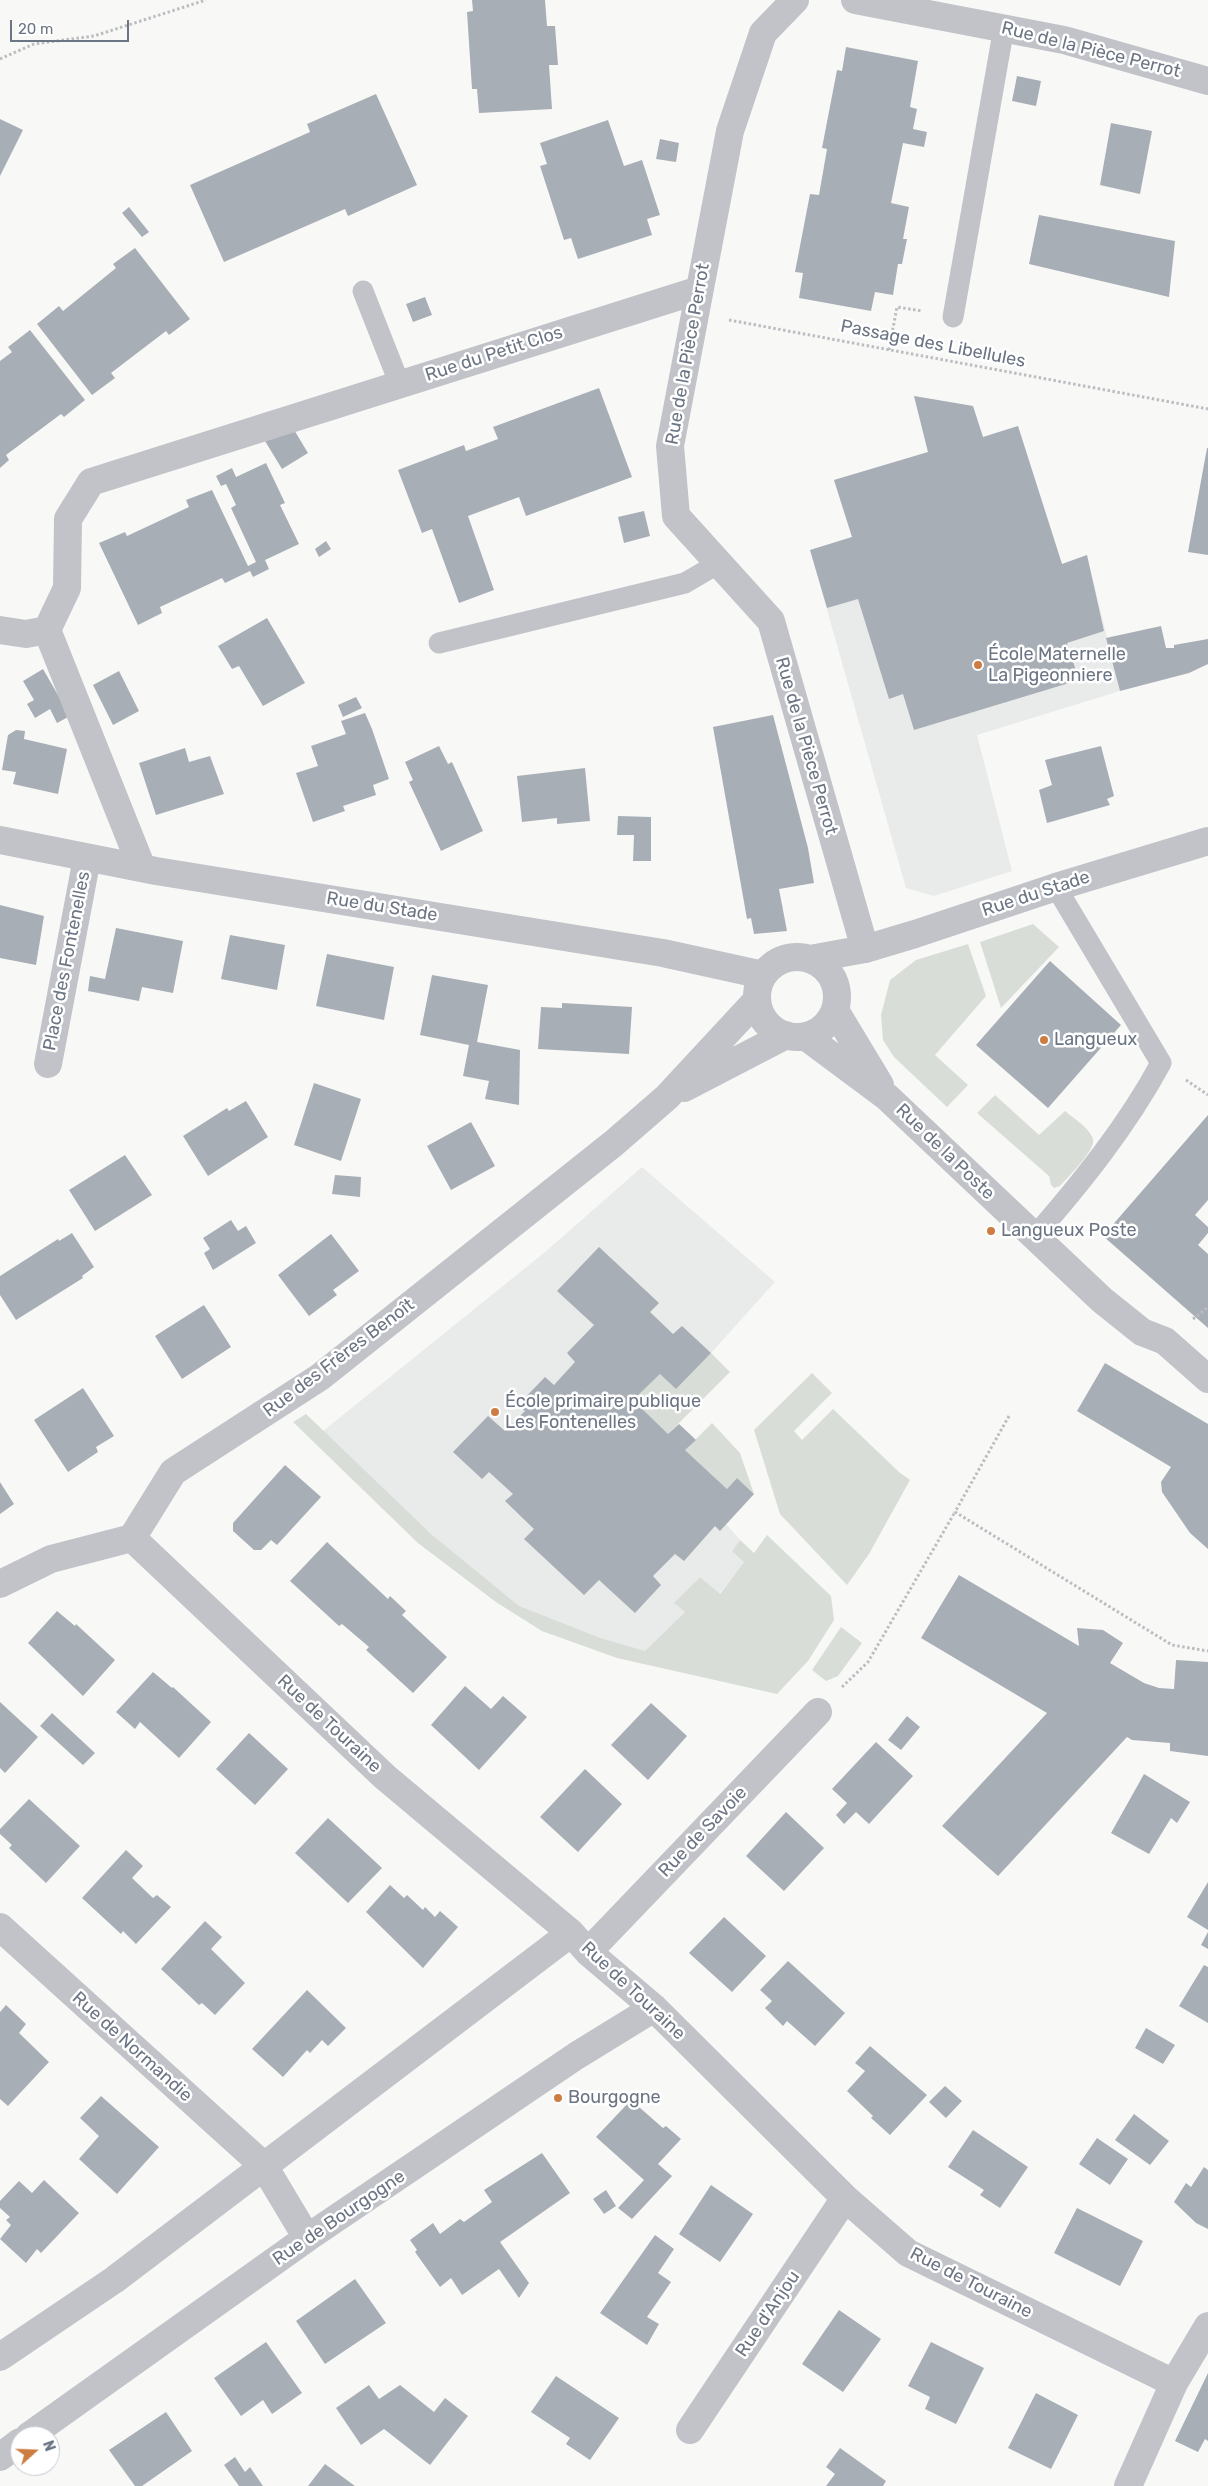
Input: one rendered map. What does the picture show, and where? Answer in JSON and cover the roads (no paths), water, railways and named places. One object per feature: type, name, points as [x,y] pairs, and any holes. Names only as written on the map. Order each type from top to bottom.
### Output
[{"type":"street","name":"Rue de la Pièce Perrot","points":[[855,0],[1064,40],[1208,81]]},
{"type":"street","name":"Rue de la Pièce Perrot","points":[[787,3],[763,33],[730,130],[670,446],[676,516],[771,622],[865,949]]},
{"type":"street","name":"Rue du Petit Clos","points":[[47,630],[67,588],[68,519],[91,482],[400,385],[697,301]]},
{"type":"street","points":[[0,630],[26,634],[47,630],[142,868]]},
{"type":"street","name":"Rue du Stade","points":[[0,840],[142,868],[663,953],[760,988]]},
{"type":"street","name":"Rue du Stade","points":[[810,959],[865,949],[1056,887],[1208,841]]},
{"type":"street","name":"Place des Fontenelles","points":[[48,1064],[87,858]]},
{"type":"street","points":[[836,999],[831,975],[822,965],[810,959],[797,957],[784,959],[772,965],[760,988],[761,1014],[768,1024],[779,1033],[795,1035],[828,1025],[836,999],[865,949]]},
{"type":"street","name":"Rue des Frères Benoît","points":[[132,1538],[173,1472],[320,1377],[614,1144],[667,1096],[760,988]]},
{"type":"street","name":"Rue de la Poste","points":[[836,999],[887,1097]]},
{"type":"street","name":"Rue des Frères Benoît","points":[[667,1096],[795,1035]]},
{"type":"street","name":"Rue de la Poste","points":[[795,1035],[887,1097],[1102,1300],[1142,1332],[1165,1341],[1208,1379]]},
{"type":"street","points":[[0,1584],[51,1559],[132,1538]]},
{"type":"street","name":"Rue de Touraine","points":[[132,1538],[385,1777],[654,2008],[846,2198],[908,2253],[1174,2383]]},
{"type":"street","name":"Rue de Savoie","points":[[579,1943],[818,1712]]},
{"type":"street","name":"Rue de Normandie","points":[[0,1927],[264,2166],[307,2238]]},
{"type":"street","points":[[0,2357],[114,2280],[264,2166],[579,1943]]},
{"type":"street","name":"Rue de Bourgogne","points":[[43,2426],[307,2238],[576,2056],[654,2008]]},
{"type":"street","name":"Rue d'Anjou","points":[[690,2430],[846,2198]]},
{"type":"street","points":[[1128,2486],[1174,2383],[1208,2326]]},
{"type":"lane","points":[[953,317],[1004,27]]},
{"type":"lane","points":[[363,291],[400,385]]},
{"type":"lane","points":[[438,644],[685,583],[718,563]]},
{"type":"lane","points":[[1034,1237],[1071,1194],[1142,1099],[1161,1063],[1056,887]]},
{"type":"place","name":"École Maternelle La Pigeonniere","points":[[978,665]]},
{"type":"place","name":"Langueux","points":[[1044,1040]]},
{"type":"place","name":"Langueux Poste","points":[[991,1231]]},
{"type":"place","name":"École primaire publique Les Fontenelles","points":[[495,1412]]},
{"type":"place","name":"Bourgogne","points":[[558,2098]]}]
